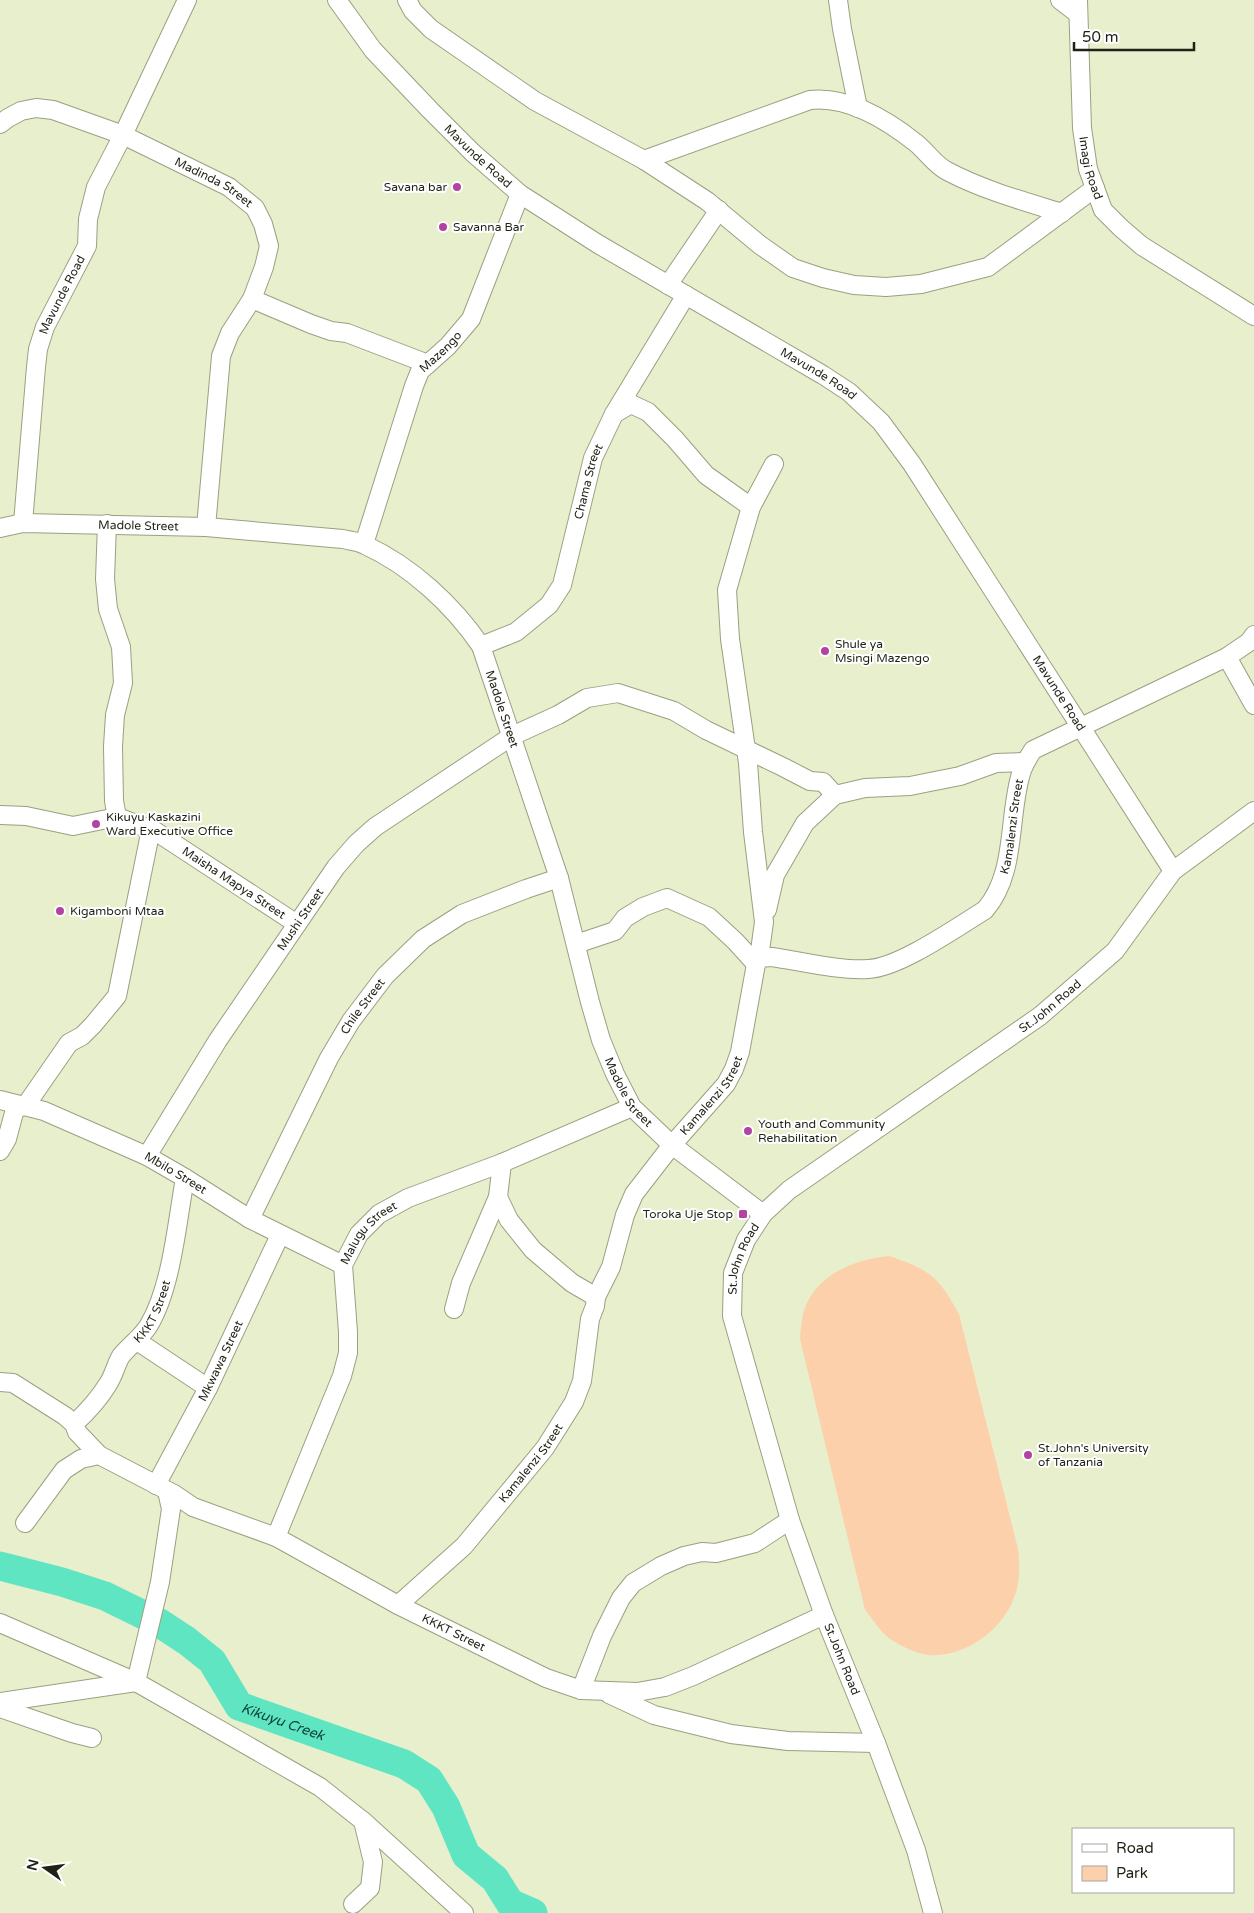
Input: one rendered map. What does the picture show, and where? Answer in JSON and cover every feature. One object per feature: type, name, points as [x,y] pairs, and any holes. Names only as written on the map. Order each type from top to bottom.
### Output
[{"type":"street","name":"Mavunde Road","points":[[23,523],[38,349],[45,327],[87,246],[88,218],[96,187],[123,135],[187,0]]},
{"type":"street","name":"Mavunde Road","points":[[337,0],[373,50],[417,97],[473,153],[520,194],[598,244],[836,383],[850,392],[881,422],[912,464],[1173,871]]},
{"type":"street","points":[[407,0],[414,11],[431,29],[535,101],[644,160],[719,210],[760,245],[793,268],[823,278],[854,285],[886,287],[921,284],[988,267],[1095,188]]},
{"type":"street","points":[[838,0],[858,108]]},
{"type":"street","points":[[1060,0],[1077,7]]},
{"type":"street","name":"Imagi Road","points":[[1077,7],[1082,128],[1088,169],[1103,210],[1120,228],[1142,246],[1254,316]]},
{"type":"street","points":[[644,160],[810,100],[823,99],[844,103],[868,112],[916,143],[944,170],[998,193],[1062,213]]},
{"type":"street","name":"Madinda Street","points":[[0,124],[22,111],[36,108],[52,110],[123,135],[229,187],[255,208],[264,224],[270,246],[264,266],[252,299],[230,333],[221,356],[206,527]]},
{"type":"street","name":"Mazengo","points":[[364,544],[420,371],[448,346],[471,319],[520,194]]},
{"type":"street","points":[[668,285],[719,210]]},
{"type":"street","name":"Chama Street","points":[[481,646],[516,632],[549,605],[562,585],[593,458],[614,414],[686,295]]},
{"type":"street","points":[[252,299],[311,324],[330,331],[348,333],[428,364]]},
{"type":"street","points":[[614,414],[631,404],[648,412],[675,439],[706,475],[751,507]]},
{"type":"street","points":[[764,922],[753,832],[746,748],[730,639],[727,590],[751,507],[774,464]]},
{"type":"street","name":"Madole Street","points":[[0,528],[23,523],[206,527],[342,539],[364,544],[404,569],[440,598],[468,628],[481,646],[559,878],[602,1040],[615,1074],[632,1107],[672,1145],[763,1214]]},
{"type":"street","points":[[0,814],[26,816],[73,826],[117,817],[114,801],[113,746],[116,715],[123,683],[121,647],[108,609],[105,579],[107,524]]},
{"type":"street","name":"Kamalenzi Street","points":[[398,1605],[464,1546],[545,1448],[574,1402],[582,1381],[590,1319],[596,1297],[611,1267],[625,1215],[634,1194],[672,1145],[726,1084],[734,1069],[740,1052],[757,961],[772,957],[869,970],[901,960],[985,910],[994,900],[1002,885],[1019,779],[1025,762],[1033,750],[1226,657],[1250,642],[1254,636]]},
{"type":"street","points":[[1226,657],[1254,705]]},
{"type":"street","name":"Mushi Street","points":[[147,1156],[218,1040],[336,867],[356,844],[375,827],[512,736],[558,715],[587,698],[618,693],[674,710],[706,730],[810,781],[823,782],[835,795]]},
{"type":"street","points":[[757,961],[775,875],[805,823],[835,795],[866,788],[910,786],[960,776],[996,763],[1025,762]]},
{"type":"street","name":"St.John Road","points":[[933,1913],[916,1850],[876,1743],[824,1614],[790,1520],[732,1316],[733,1273],[746,1240],[763,1214],[788,1190],[1040,1016],[1115,951],[1173,871],[1254,811]]},
{"type":"street","name":"Maisha Mapya Street","points":[[117,817],[151,829],[297,924]]},
{"type":"street","points":[[0,1150],[7,1138],[15,1109],[26,1105],[69,1043],[82,1036],[117,996],[151,829]]},
{"type":"street","name":"Chile Street","points":[[250,1218],[329,1058],[351,1021],[385,976],[423,940],[462,914],[559,878]]},
{"type":"street","points":[[576,944],[615,931],[625,918],[643,907],[667,898],[709,917],[757,961]]},
{"type":"street","name":"Mbilo Street","points":[[0,1100],[26,1105],[64,1119],[147,1156],[280,1235],[343,1265]]},
{"type":"street","name":"Malugu Street","points":[[276,1537],[342,1376],[348,1353],[343,1265],[359,1234],[379,1214],[408,1198],[502,1163],[632,1107]]},
{"type":"street","points":[[454,1309],[461,1283],[498,1197],[502,1163]]},
{"type":"street","name":"KKKT Street","points":[[74,1424],[98,1399],[109,1382],[121,1356],[149,1326],[157,1309],[164,1288],[185,1178]]},
{"type":"street","points":[[498,1197],[509,1220],[533,1250],[572,1283],[596,1297]]},
{"type":"street","name":"Mkwawa Street","points":[[162,1488],[280,1235]]},
{"type":"street","points":[[137,1341],[208,1388]]},
{"type":"street","name":"KKKT Street","points":[[6,1383],[74,1424],[78,1432],[100,1455],[193,1506],[276,1537],[398,1605],[546,1678],[581,1690],[637,1692],[666,1687],[824,1614]]},
{"type":"street","points":[[25,1524],[64,1470],[81,1459],[100,1455]]},
{"type":"street","points":[[136,1682],[160,1582],[171,1509],[162,1488]]},
{"type":"street","points":[[581,1690],[602,1636],[621,1598],[633,1583],[661,1566],[684,1556],[702,1552],[722,1551],[756,1543],[790,1520]]},
{"type":"street","points":[[0,1623],[136,1682],[320,1787],[363,1821],[464,1913]]},
{"type":"street","points":[[0,1702],[136,1682]]},
{"type":"street","points":[[604,1692],[654,1715],[731,1734],[788,1741],[876,1743]]},
{"type":"street","points":[[0,1708],[92,1738]]},
{"type":"street","points":[[353,1904],[370,1888],[373,1862],[363,1821]]},
{"type":"green space","points":[[889,1256],[914,1265],[932,1276],[945,1291],[959,1314],[1018,1549],[1018,1583],[1014,1598],[1007,1612],[998,1624],[973,1644],[959,1651],[944,1654],[923,1654],[890,1639],[865,1610],[800,1339],[805,1308],[811,1296],[828,1277],[851,1265]]},
{"type":"waterway","name":"Kikuyu Creek","points":[[0,1566],[62,1582],[105,1596],[158,1622],[187,1641],[212,1661],[239,1706],[404,1764],[429,1780],[446,1807],[466,1855],[495,1879],[510,1903],[533,1913]]},
{"type":"place","name":"Savana bar","points":[[457,187]]},
{"type":"place","name":"Savanna Bar","points":[[443,227]]},
{"type":"place","name":"Shule ya Msingi Mazengo","points":[[825,651]]},
{"type":"place","name":"Kikuyu Kaskazini Ward Executive Office","points":[[96,824]]},
{"type":"place","name":"Kigamboni Mtaa","points":[[60,911]]},
{"type":"place","name":"Youth and Community Rehabilitation","points":[[748,1131]]},
{"type":"place","name":"Toroka Uje Stop","points":[[743,1214]]},
{"type":"place","name":"St.John's University of Tanzania","points":[[1028,1455]]}]
